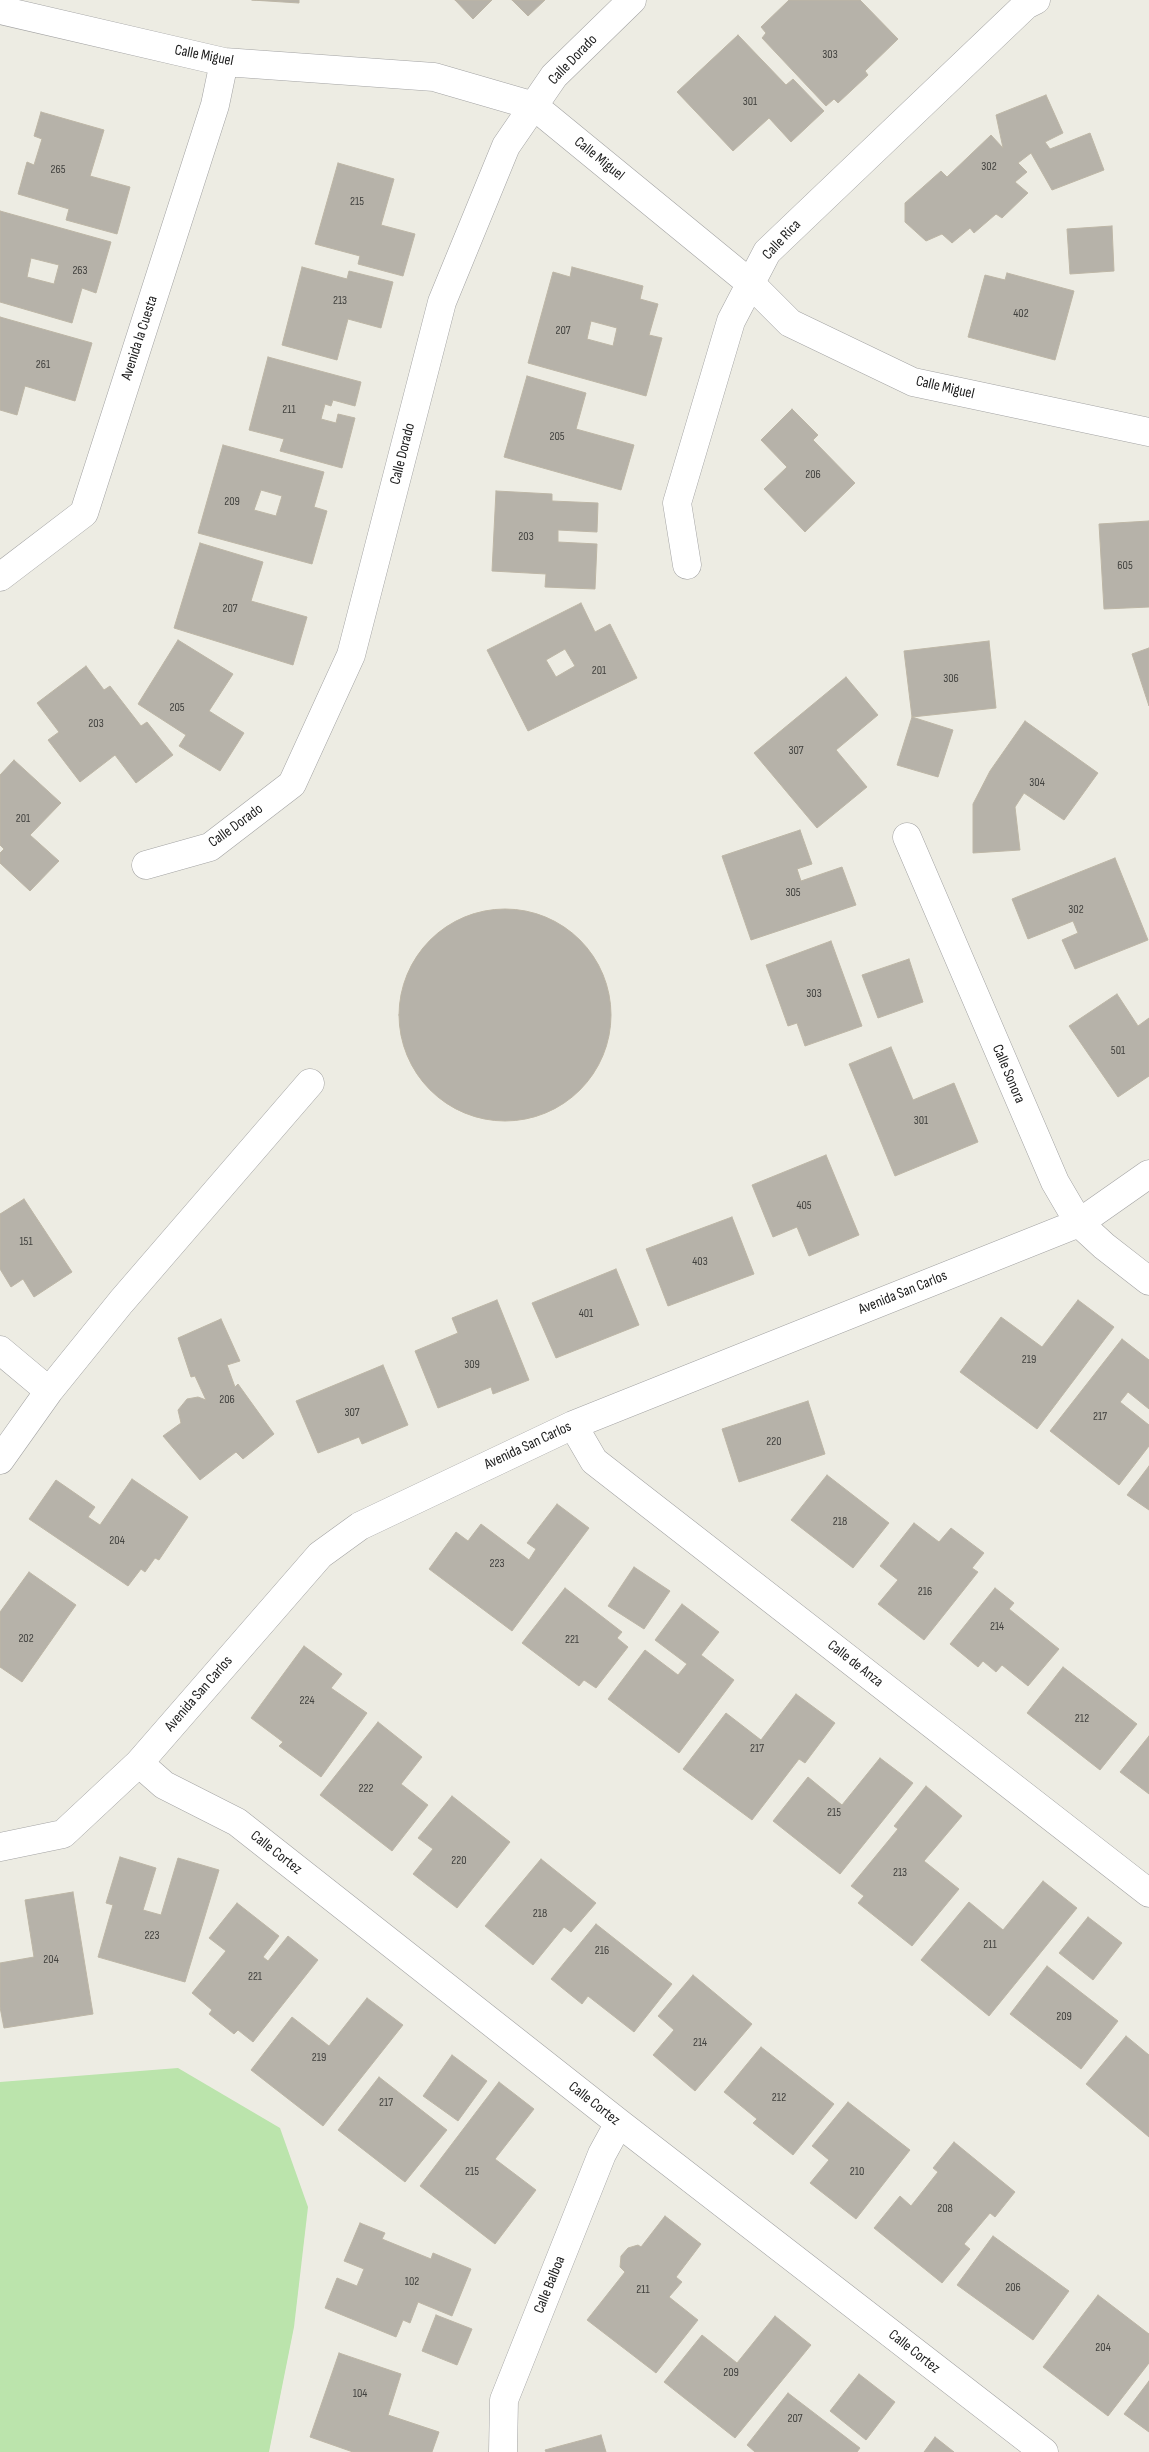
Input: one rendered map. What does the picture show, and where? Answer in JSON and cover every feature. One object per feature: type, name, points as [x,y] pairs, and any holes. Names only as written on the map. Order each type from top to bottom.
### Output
[{"type":"street","name":"Calle Dorado","points":[[146,865],[210,847],[292,784],[352,655],[442,302],[506,146],[554,76],[632,0]]},
{"type":"street","name":"Calle Rica","points":[[687,565],[677,504],[731,321],[767,252],[1026,4],[1036,0]]},
{"type":"street","name":"Calle Miguel","points":[[0,10],[224,62],[434,78],[534,106],[750,283],[790,323],[913,382],[1149,432]]},
{"type":"street","name":"Avenida la Cuesta","points":[[0,577],[84,513],[215,105],[224,62]]},
{"type":"street","name":"Calle Sonora","points":[[907,838],[1054,1182],[1079,1223],[1104,1246],[1149,1281]]},
{"type":"street","points":[[0,1460],[49,1391],[121,1302],[310,1083]]},
{"type":"street","name":"Avenida San Carlos","points":[[0,1847],[63,1834],[139,1763],[320,1555],[360,1526],[574,1425],[1079,1223],[1149,1174]]},
{"type":"street","points":[[0,1350],[49,1391]]},
{"type":"street","name":"Calle de Anza","points":[[574,1425],[594,1462],[1149,1893]]},
{"type":"street","name":"Calle Cortez","points":[[139,1763],[164,1785],[237,1822],[619,2123],[1044,2452]]},
{"type":"street","name":"Calle Balboa","points":[[502,2452],[504,2400],[602,2154],[619,2123]]},
{"type":"green space","points":[[178,2068],[280,2128],[308,2207],[294,2327],[269,2452],[0,2452],[0,2082]]},
{"type":"building","points":[[252,0],[299,0],[299,3]]},
{"type":"building","points":[[455,0],[492,0],[473,19]]},
{"type":"building","points":[[512,0],[545,0],[528,16]]},
{"type":"building","points":[[789,0],[860,0],[898,39],[865,71],[868,75],[838,103],[834,99],[826,106],[762,38],[766,33],[761,27]]},
{"type":"building","points":[[738,35],[786,85],[793,79],[824,111],[791,142],[769,118],[733,151],[677,92]]},
{"type":"building","points":[[1046,95],[1063,133],[1045,142],[1050,149],[1090,133],[1104,170],[1052,190],[1031,153],[1018,163],[1027,172],[1015,182],[1028,193],[1002,218],[996,214],[974,233],[970,228],[952,243],[942,234],[926,241],[905,222],[905,203],[941,171],[947,177],[991,135],[1003,148],[996,115]]},
{"type":"building","points":[[41,112],[104,130],[90,176],[130,187],[117,234],[66,220],[69,209],[18,194],[27,162],[34,165],[42,139],[34,136]]},
{"type":"building","points":[[338,163],[394,179],[381,225],[415,234],[403,276],[358,264],[360,256],[315,244]]},
{"type":"building","points":[[0,211],[111,242],[96,293],[82,288],[72,323],[0,302]],"holes":[[[31,258],[59,265],[54,284],[27,277]]]},
{"type":"building","points":[[1112,226],[1114,271],[1070,274],[1067,229]]},
{"type":"building","points":[[302,267],[347,279],[349,271],[393,282],[381,328],[348,319],[337,360],[282,345]]},
{"type":"building","points":[[572,267],[643,286],[640,299],[658,304],[649,335],[662,338],[646,396],[528,363],[553,272],[570,277]],"holes":[[[591,321],[617,328],[613,346],[587,339]]]},
{"type":"building","points":[[1007,273],[1074,291],[1055,360],[968,337],[985,275],[1005,280]]},
{"type":"building","points":[[0,317],[92,343],[75,401],[25,386],[17,415],[0,410]]},
{"type":"building","points":[[268,357],[361,382],[355,406],[333,400],[331,406],[325,404],[321,419],[336,423],[338,414],[355,418],[342,468],[280,451],[284,439],[249,430]]},
{"type":"building","points":[[527,376],[586,393],[576,429],[634,445],[621,490],[504,457]]},
{"type":"building","points":[[792,409],[818,435],[813,440],[855,483],[805,532],[764,489],[787,467],[761,440]]},
{"type":"building","points":[[223,445],[324,472],[314,507],[327,511],[312,564],[198,533]],"holes":[[[261,490],[282,496],[276,516],[254,510]]]},
{"type":"building","points":[[496,491],[552,494],[552,501],[598,503],[597,532],[558,530],[558,542],[597,544],[595,589],[545,587],[546,574],[492,571]]},
{"type":"building","points":[[1149,521],[1149,607],[1104,609],[1099,524]]},
{"type":"building","points":[[200,543],[263,562],[251,601],[307,617],[293,665],[174,628]]},
{"type":"building","points":[[581,603],[595,632],[610,624],[637,678],[528,731],[487,650]],"holes":[[[565,649],[575,666],[556,677],[546,660]]]},
{"type":"building","points":[[178,640],[233,674],[209,711],[244,733],[220,771],[179,746],[186,735],[138,704]]},
{"type":"building","points":[[989,641],[996,708],[912,717],[904,651]]},
{"type":"building","points":[[1149,648],[1149,706],[1132,654]]},
{"type":"building","points":[[86,666],[104,690],[110,686],[141,726],[147,722],[173,755],[136,783],[115,755],[80,782],[48,740],[59,732],[37,703]]},
{"type":"building","points":[[846,677],[878,715],[836,750],[867,787],[817,828],[754,753]]},
{"type":"building","points":[[912,717],[953,730],[938,777],[897,765]]},
{"type":"building","points":[[1025,721],[1098,773],[1064,820],[1024,793],[1015,807],[1020,850],[973,853],[973,804],[990,771]]},
{"type":"building","points":[[14,760],[61,803],[30,835],[59,861],[30,891],[0,863],[0,853],[4,849],[0,845],[0,775]]},
{"type":"building","points":[[800,830],[812,864],[797,869],[801,881],[842,867],[856,905],[751,940],[722,856]]},
{"type":"building","points":[[1115,858],[1148,940],[1075,969],[1062,940],[1078,933],[1073,921],[1028,939],[1012,899]]},
{"type":"building","points":[[505,909],[526,911],[545,917],[564,927],[580,940],[593,956],[603,975],[609,994],[611,1015],[609,1036],[603,1055],[593,1074],[580,1090],[564,1103],[545,1113],[526,1119],[505,1121],[484,1119],[465,1113],[446,1103],[430,1090],[417,1074],[407,1055],[401,1036],[399,1015],[401,994],[407,975],[417,956],[430,940],[446,927],[465,917],[484,911]]},
{"type":"building","points":[[831,941],[862,1026],[805,1046],[797,1023],[788,1026],[766,965]]},
{"type":"building","points":[[909,959],[923,1002],[878,1018],[862,975]]},
{"type":"building","points":[[1117,994],[1138,1026],[1149,1018],[1149,1076],[1118,1097],[1069,1026]]},
{"type":"building","points":[[891,1047],[913,1100],[954,1083],[978,1142],[895,1176],[849,1064]]},
{"type":"building","points":[[826,1155],[859,1235],[809,1256],[797,1227],[773,1237],[752,1185]]},
{"type":"building","points":[[24,1199],[72,1272],[34,1297],[23,1279],[11,1287],[0,1269],[0,1214]]},
{"type":"building","points":[[732,1217],[754,1274],[668,1306],[646,1249]]},
{"type":"building","points":[[616,1269],[639,1325],[556,1358],[532,1303]]},
{"type":"building","points":[[497,1300],[529,1380],[493,1394],[491,1387],[438,1408],[415,1351],[458,1333],[452,1318]]},
{"type":"building","points":[[1078,1300],[1114,1327],[1037,1429],[960,1372],[1001,1317],[1042,1347]]},
{"type":"building","points":[[221,1319],[240,1361],[227,1365],[235,1387],[238,1384],[274,1434],[243,1459],[236,1452],[200,1480],[163,1436],[181,1423],[178,1410],[187,1399],[198,1397],[206,1400],[195,1376],[191,1377],[178,1338]]},
{"type":"building","points":[[1122,1339],[1149,1360],[1149,1409],[1128,1392],[1120,1402],[1149,1425],[1149,1446],[1119,1485],[1050,1431]]},
{"type":"building","points":[[383,1365],[408,1425],[362,1444],[359,1437],[318,1453],[296,1401]]},
{"type":"building","points":[[808,1401],[825,1454],[739,1482],[722,1429]]},
{"type":"building","points":[[1149,1466],[1149,1510],[1127,1495]]},
{"type":"building","points":[[827,1475],[889,1523],[853,1568],[791,1520]]},
{"type":"building","points":[[132,1479],[188,1517],[159,1560],[155,1558],[145,1572],[141,1569],[128,1586],[29,1519],[56,1480],[95,1507],[88,1517],[100,1525]]},
{"type":"building","points":[[557,1504],[589,1528],[512,1631],[429,1569],[456,1532],[468,1541],[481,1524],[529,1560],[536,1549],[527,1543]]},
{"type":"building","points":[[914,1523],[939,1542],[951,1528],[984,1553],[972,1568],[978,1572],[924,1640],[878,1604],[898,1580],[880,1566]]},
{"type":"building","points":[[634,1567],[670,1591],[644,1629],[608,1606]]},
{"type":"building","points":[[29,1572],[76,1605],[22,1682],[0,1667],[0,1612]]},
{"type":"building","points":[[565,1588],[622,1632],[617,1638],[628,1647],[596,1688],[584,1680],[579,1686],[522,1643]]},
{"type":"building","points":[[995,1588],[1014,1603],[1009,1609],[1059,1649],[1028,1686],[1002,1665],[996,1672],[983,1661],[978,1667],[950,1644]]},
{"type":"building","points":[[682,1604],[719,1632],[701,1655],[734,1680],[679,1753],[608,1699],[645,1650],[678,1675],[687,1664],[655,1640]]},
{"type":"building","points":[[304,1646],[342,1674],[331,1688],[367,1713],[321,1777],[279,1746],[283,1742],[251,1718]]},
{"type":"building","points":[[1063,1667],[1137,1724],[1100,1770],[1027,1713]]},
{"type":"building","points":[[796,1694],[835,1723],[805,1763],[799,1759],[752,1820],[683,1769],[726,1713],[761,1740]]},
{"type":"building","points":[[378,1722],[422,1757],[401,1784],[428,1805],[392,1851],[320,1795]]},
{"type":"building","points":[[1149,1736],[1149,1794],[1120,1772]]},
{"type":"building","points":[[880,1758],[913,1783],[840,1874],[773,1821],[808,1777],[842,1805]]},
{"type":"building","points":[[926,1786],[962,1816],[924,1861],[959,1889],[912,1946],[858,1903],[864,1896],[851,1886],[898,1829],[894,1826]]},
{"type":"building","points":[[452,1796],[510,1842],[457,1908],[413,1874],[433,1849],[418,1838]]},
{"type":"building","points":[[120,1857],[156,1868],[143,1910],[161,1915],[178,1858],[219,1870],[185,1982],[98,1957],[113,1905],[106,1903]]},
{"type":"building","points":[[541,1859],[596,1903],[571,1932],[564,1927],[533,1965],[485,1926]]},
{"type":"building","points":[[1043,1881],[1077,1908],[989,2016],[921,1960],[969,1902],[1003,1930]]},
{"type":"building","points":[[73,1892],[93,2014],[4,2028],[0,2007],[0,1963],[34,1957],[25,1900]]},
{"type":"building","points":[[237,1903],[279,1936],[263,1957],[268,1961],[288,1936],[318,1960],[253,2042],[238,2030],[234,2034],[209,2014],[212,2010],[192,1993],[226,1951],[209,1938]]},
{"type":"building","points":[[1088,1917],[1122,1943],[1093,1980],[1059,1953]]},
{"type":"building","points":[[596,1924],[672,1984],[634,2032],[588,1996],[582,2004],[551,1979]]},
{"type":"building","points":[[1047,1966],[1118,2021],[1081,2069],[1010,2014]]},
{"type":"building","points":[[693,1975],[752,2024],[695,2091],[653,2055],[674,2030],[658,2016]]},
{"type":"building","points":[[367,1998],[403,2025],[323,2126],[251,2070],[292,2017],[329,2046]]},
{"type":"building","points":[[1126,2036],[1149,2055],[1149,2137],[1086,2084]]},
{"type":"building","points":[[761,2047],[834,2104],[793,2155],[753,2123],[757,2119],[724,2092]]},
{"type":"building","points":[[452,2055],[487,2081],[458,2121],[423,2096]]},
{"type":"building","points":[[379,2077],[447,2130],[405,2182],[338,2130]]},
{"type":"building","points":[[499,2082],[534,2109],[495,2159],[536,2190],[495,2244],[420,2186]]},
{"type":"building","points":[[848,2102],[910,2150],[856,2219],[810,2183],[829,2160],[812,2146]]},
{"type":"building","points":[[954,2142],[1015,2192],[995,2217],[990,2213],[964,2244],[970,2249],[942,2283],[874,2228],[900,2196],[911,2206],[938,2172],[933,2168]]},
{"type":"building","points":[[665,2216],[701,2244],[676,2277],[682,2282],[669,2297],[698,2320],[656,2373],[587,2320],[625,2272],[620,2267],[621,2256],[628,2248],[638,2245],[641,2247]]},
{"type":"building","points":[[360,2223],[385,2233],[382,2239],[431,2259],[433,2253],[471,2269],[452,2316],[418,2302],[410,2323],[403,2320],[396,2337],[325,2308],[337,2278],[357,2286],[364,2269],[344,2261]]},
{"type":"building","points":[[993,2236],[1069,2291],[1033,2340],[957,2285]]},
{"type":"building","points":[[1098,2295],[1149,2334],[1149,2363],[1108,2416],[1043,2367]]},
{"type":"building","points":[[436,2315],[472,2329],[457,2365],[422,2351]]},
{"type":"building","points":[[775,2316],[811,2345],[735,2438],[664,2382],[702,2335],[737,2363]]},
{"type":"building","points":[[339,2353],[401,2374],[388,2415],[439,2432],[432,2452],[353,2452],[310,2437]]},
{"type":"building","points":[[859,2374],[895,2402],[866,2440],[830,2411]]},
{"type":"building","points":[[1149,2381],[1149,2432],[1124,2414]]},
{"type":"building","points":[[788,2393],[860,2448],[857,2452],[755,2452],[747,2445]]},
{"type":"building","points":[[601,2435],[606,2452],[546,2452],[545,2450]]},
{"type":"building","points":[[935,2437],[954,2452],[924,2452]]}]
